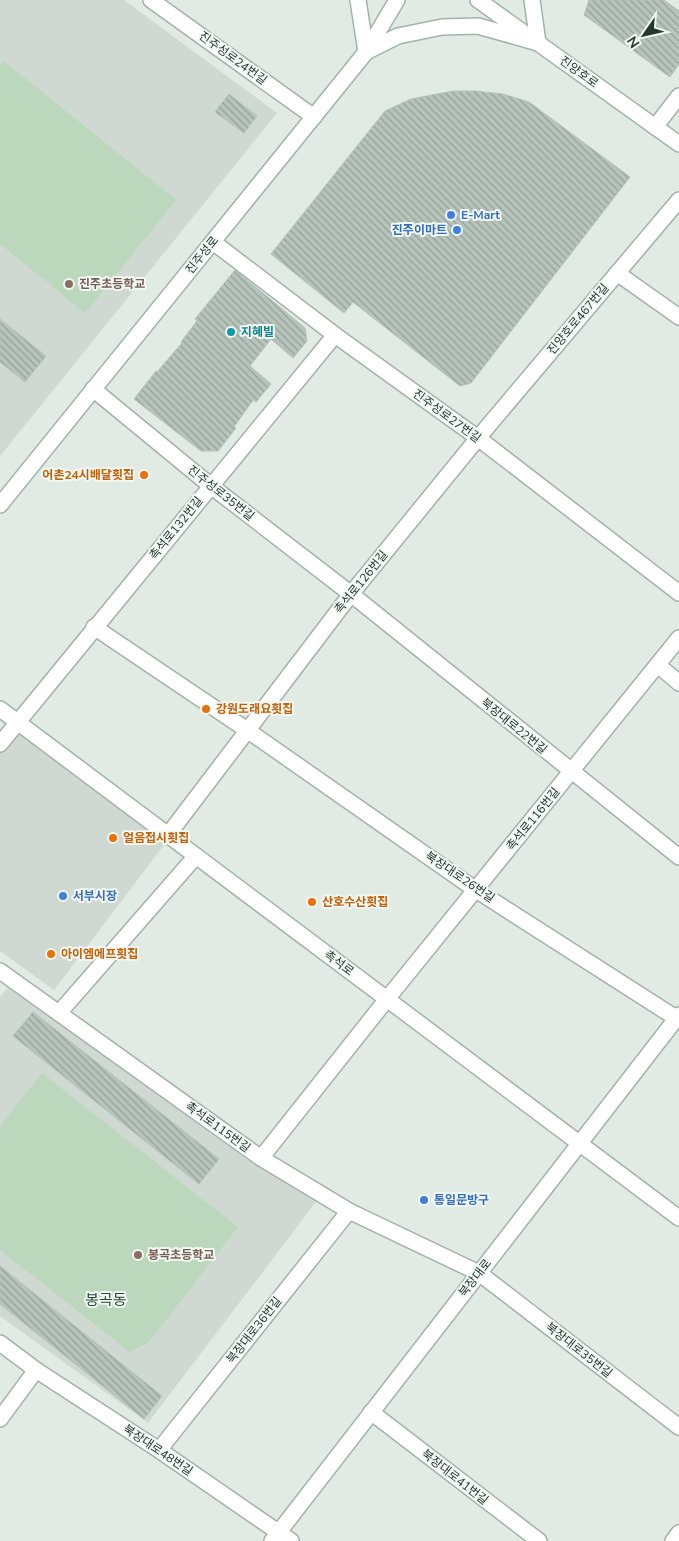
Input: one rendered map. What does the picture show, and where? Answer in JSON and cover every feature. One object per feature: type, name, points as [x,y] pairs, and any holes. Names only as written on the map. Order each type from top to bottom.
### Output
[{"type":"street","name":"진주성로24번길","points":[[151,0],[314,117]]},
{"type":"street","points":[[358,0],[366,52],[398,36],[442,26],[478,26],[538,43],[532,0]]},
{"type":"street","name":"진주성로","points":[[0,505],[366,52],[397,0]]},
{"type":"street","name":"진양호로","points":[[478,0],[679,144]]},
{"type":"street","points":[[656,127],[679,96]]},
{"type":"street","name":"진양호로467번길","points":[[478,438],[679,200]]},
{"type":"street","name":"진주성로27번길","points":[[212,242],[335,335],[478,438],[679,593]]},
{"type":"street","points":[[617,273],[679,317]]},
{"type":"street","name":"촉석로132번길","points":[[0,744],[335,335]]},
{"type":"street","name":"진주성로35번길","points":[[94,389],[211,486],[351,594]]},
{"type":"street","name":"촉석로126번길","points":[[168,835],[351,594],[478,438]]},
{"type":"street","name":"북장대로22번길","points":[[351,594],[679,857]]},
{"type":"street","points":[[94,627],[247,730]]},
{"type":"street","name":"촉석로116번길","points":[[387,999],[679,638]]},
{"type":"street","points":[[658,665],[679,683]]},
{"type":"street","name":"촉석로","points":[[0,709],[679,1218]]},
{"type":"street","name":"북장대로26번길","points":[[247,730],[476,890],[678,1018]]},
{"type":"street","points":[[58,1013],[196,856]]},
{"type":"street","name":"촉석로115번길","points":[[0,971],[262,1158],[387,999]]},
{"type":"street","name":"북장대로","points":[[275,1536],[678,1018]]},
{"type":"street","points":[[262,1158],[349,1211],[479,1273]]},
{"type":"street","name":"북장대로36번길","points":[[159,1450],[349,1211]]},
{"type":"street","name":"북장대로35번길","points":[[479,1273],[679,1427]]},
{"type":"street","name":"북장대로48번길","points":[[0,1343],[36,1370],[159,1450],[275,1536],[291,1541]]},
{"type":"street","points":[[0,1419],[36,1370]]},
{"type":"street","name":"북장대로41번길","points":[[371,1412],[538,1541]]},
{"type":"street","points":[[673,1541],[679,1533]]},
{"type":"shaded area","name":"진주초등학교","points":[[0,0],[124,0],[277,113],[0,456]]},
{"type":"shaded area","name":"서부시장","points":[[15,728],[167,841],[54,990],[0,951],[0,730]]},
{"type":"shaded area","name":"봉곡초등학교","points":[[10,985],[247,1159],[322,1194],[148,1423],[0,1316],[0,997]]},
{"type":"green space","points":[[4,61],[176,200],[85,313],[0,244],[0,66]]},
{"type":"green space","points":[[42,1073],[238,1227],[149,1342],[130,1352],[0,1250],[0,1126]]},
{"type":"building","points":[[589,0],[664,0],[679,11],[679,64],[670,77],[584,15]]},
{"type":"building","name":"E-Mart","points":[[453,91],[503,94],[529,102],[630,177],[471,383],[460,386],[353,302],[344,313],[271,254],[385,111],[411,99]]},
{"type":"building","points":[[229,94],[257,116],[244,133],[215,112]]},
{"type":"building","points":[[235,270],[305,328],[307,341],[293,358],[271,339],[250,366],[271,384],[256,402],[253,400],[234,427],[236,428],[218,451],[201,451],[134,399],[156,371],[182,343],[197,321],[195,319]]},
{"type":"building","points":[[0,319],[46,356],[25,382],[0,362]]},
{"type":"building","points":[[33,1012],[219,1159],[199,1184],[13,1036]]},
{"type":"building","points":[[0,1266],[162,1396],[144,1419],[0,1304]]},
{"type":"place","name":"E-Mart","points":[[451,215]]},
{"type":"place","name":"진주이마트","points":[[457,230]]},
{"type":"place","name":"진주초등학교","points":[[69,284]]},
{"type":"place","name":"지혜빌","points":[[231,332]]},
{"type":"place","name":"어촌24시배달횟집","points":[[144,475]]},
{"type":"place","name":"강원도래요횟집","points":[[206,709]]},
{"type":"place","name":"얼음접시횟집","points":[[113,838]]},
{"type":"place","name":"서부시장","points":[[63,896]]},
{"type":"place","name":"산호수산횟집","points":[[312,902]]},
{"type":"place","name":"아이엠에프횟집","points":[[51,954]]},
{"type":"place","name":"통일문방구","points":[[424,1200]]},
{"type":"place","name":"봉곡초등학교","points":[[138,1255]]},
{"type":"district","name":"봉곡동","points":[[106,1300]]}]
